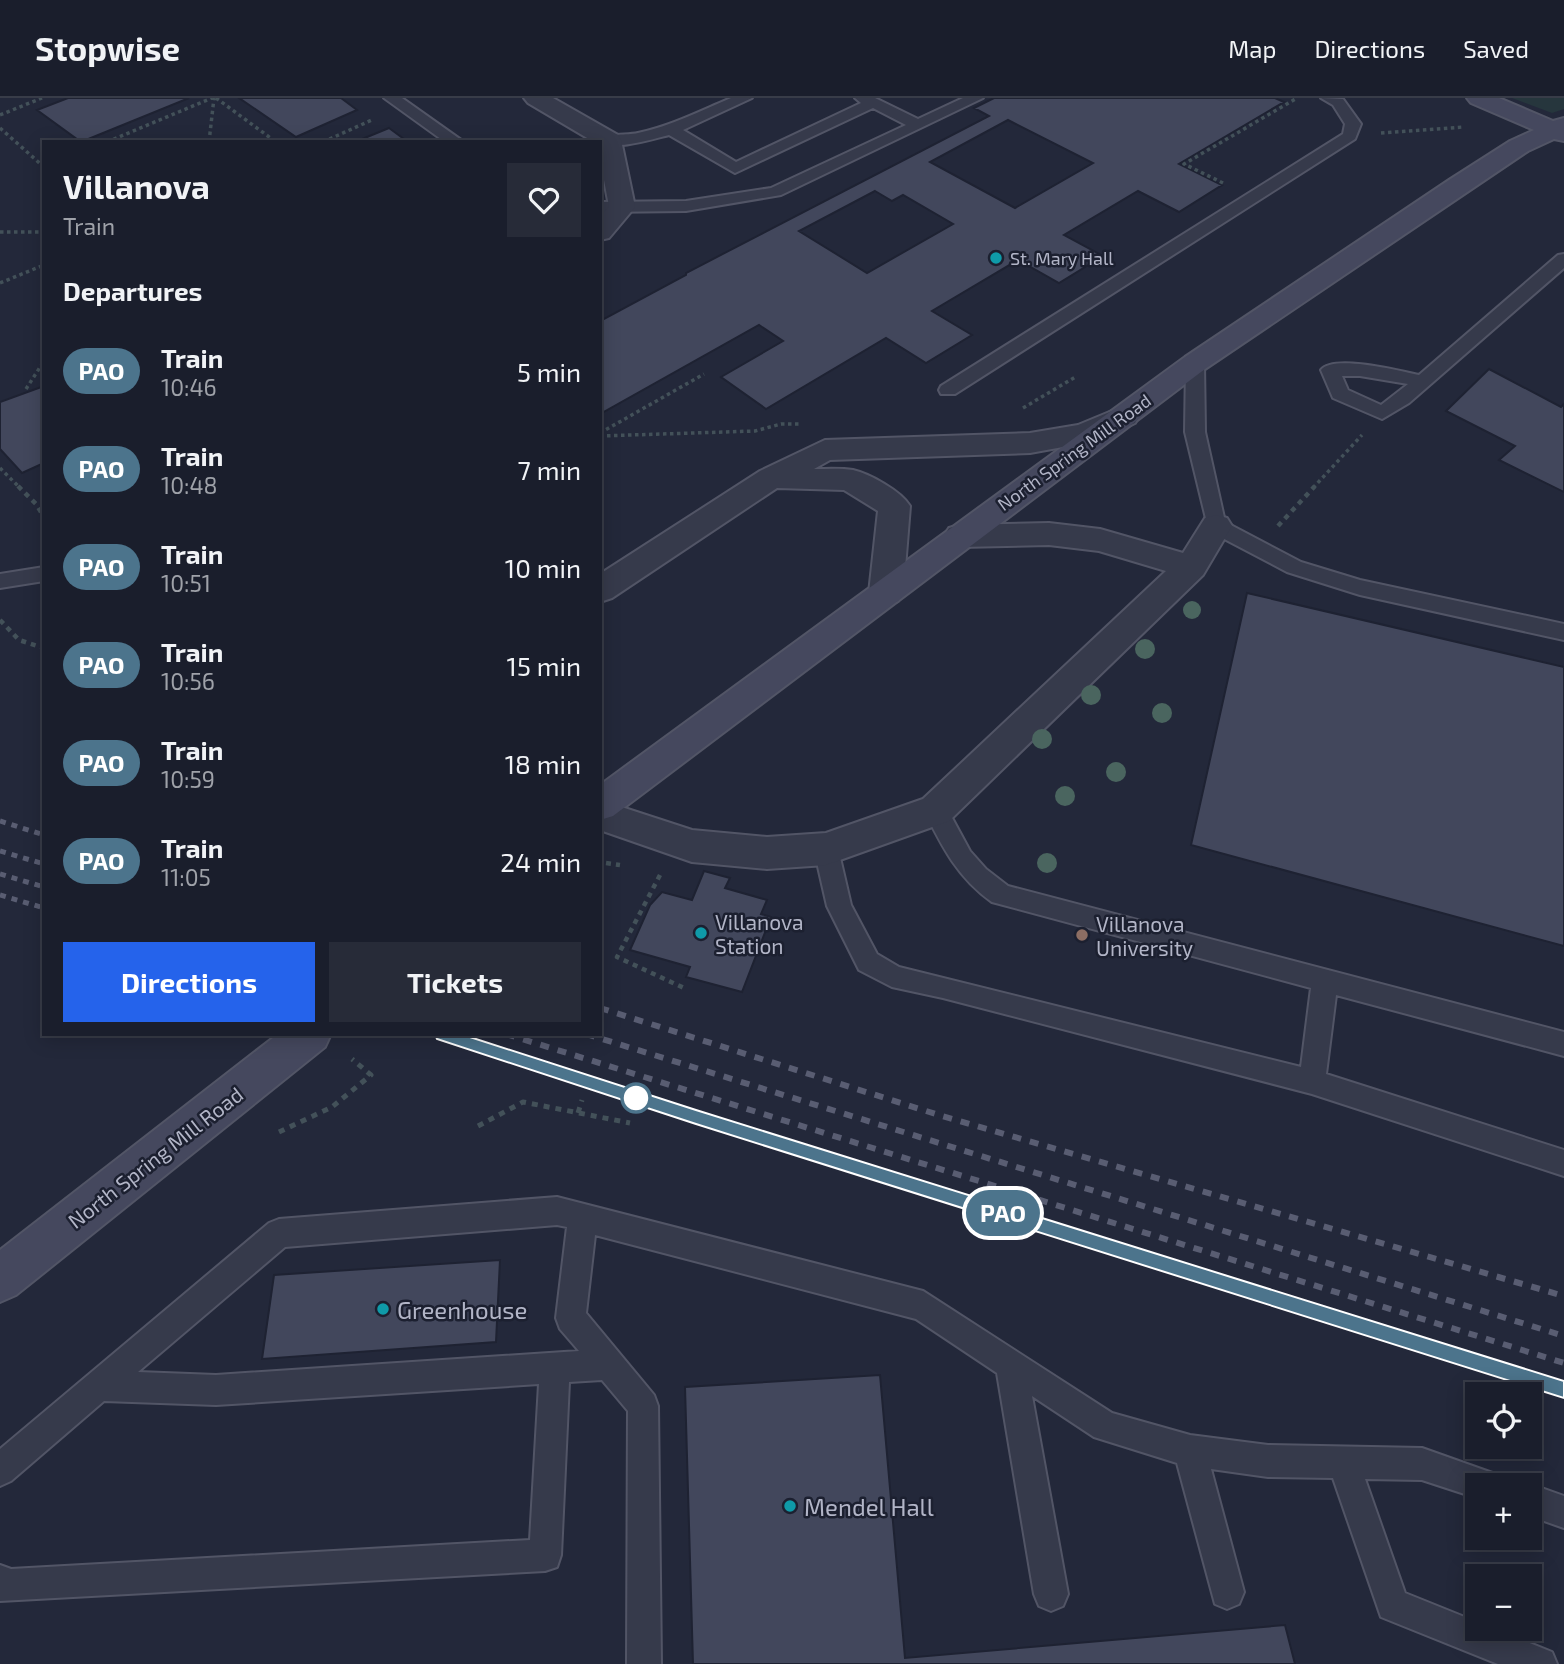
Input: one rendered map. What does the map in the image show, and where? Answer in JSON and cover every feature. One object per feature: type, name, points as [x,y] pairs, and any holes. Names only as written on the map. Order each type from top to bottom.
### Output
[{"type":"main road","points":[[1479,98],[1560,129]]},
{"type":"main road","name":"North Spring Mill Road","points":[[602,803],[1195,363],[1519,146],[1560,129]]},
{"type":"main road","name":"North Spring Mill Road","points":[[0,1279],[307,1036]]},
{"type":"street","points":[[536,98],[609,140],[611,207],[602,227]]},
{"type":"street","points":[[602,589],[771,478],[825,450],[1030,443],[1085,434],[1124,415]]},
{"type":"street","points":[[771,478],[850,480],[894,506],[886,593]]},
{"type":"street","points":[[602,816],[692,846],[767,853],[826,849],[936,810],[1191,567],[1216,526]]},
{"type":"street","points":[[960,536],[1049,534],[1100,540],[1191,567]]},
{"type":"lane","points":[[609,140],[633,139],[671,130],[744,98]]},
{"type":"lane","points":[[611,207],[686,206],[775,192],[975,98]]},
{"type":"lane","points":[[948,390],[1350,136],[1353,124],[1338,102],[1329,98]]},
{"type":"lane","points":[[671,130],[735,168],[868,101],[919,125]]},
{"type":"lane","points":[[398,102],[453,140]]},
{"type":"lane","points":[[1422,381],[1360,370],[1330,370],[1340,394],[1382,414],[1422,381],[1564,259]]},
{"type":"lane","points":[[1195,363],[1195,432],[1216,526],[1294,567],[1360,587],[1564,632]]},
{"type":"lane","points":[[0,580],[42,574]]},
{"type":"lane","points":[[936,810],[960,858],[976,878],[1001,895],[1564,1044]]},
{"type":"lane","points":[[826,849],[839,906],[868,962],[892,976],[1312,1082],[1564,1163]]},
{"type":"lane","points":[[1312,1082],[1325,981]]},
{"type":"lane","points":[[0,1470],[279,1234],[557,1211],[923,1306],[1105,1426],[1190,1451],[1268,1461],[1422,1464],[1465,1479]]},
{"type":"lane","points":[[582,1217],[571,1318],[643,1406],[643,1664]]},
{"type":"lane","points":[[98,1387],[216,1390],[609,1364]]},
{"type":"lane","points":[[1011,1364],[1051,1594]]},
{"type":"lane","points":[[0,1581],[4,1586],[545,1555],[555,1367]]},
{"type":"lane","points":[[1190,1451],[1227,1592]]},
{"type":"lane","points":[[1343,1462],[1393,1605],[1540,1664]]},
{"type":"lane","points":[[1542,1504],[1564,1512]]},
{"type":"path","points":[[0,115],[42,98]]},
{"type":"path","points":[[112,140],[214,98]]},
{"type":"path","points":[[209,140],[214,98]]},
{"type":"path","points":[[214,98],[273,140]]},
{"type":"path","points":[[1252,198],[1184,164],[1297,98]]},
{"type":"path","points":[[327,140],[398,102]]},
{"type":"path","points":[[1350,136],[1467,127],[1519,146]]},
{"type":"path","points":[[0,128],[42,165]]},
{"type":"path","points":[[0,232],[42,232]]},
{"type":"path","points":[[0,283],[42,266]]},
{"type":"path","points":[[26,389],[42,364]]},
{"type":"path","points":[[602,432],[704,374]]},
{"type":"path","points":[[1258,547],[1382,414]]},
{"type":"path","points":[[0,468],[36,504],[42,514]]},
{"type":"path","points":[[0,620],[19,640],[42,647]]},
{"type":"path","points":[[613,856],[625,859]]},
{"type":"path","points":[[663,869],[617,957],[684,988]]},
{"type":"path","points":[[279,1132],[331,1107],[371,1075],[352,1059]]},
{"type":"path","points":[[578,1113],[582,1100]]},
{"type":"path","points":[[478,1126],[523,1102],[630,1123]]},
{"type":"shaded area","points":[[1512,98],[1564,98],[1564,109],[1552,113]]},
{"type":"building","points":[[68,98],[189,98],[86,140],[78,140],[37,110]]},
{"type":"building","points":[[239,98],[341,98],[357,110],[296,137]]},
{"type":"building","name":"St. Mary Hall","points":[[994,98],[1275,98],[1284,102],[1179,164],[1222,185],[1179,212],[1138,191],[1064,235],[1103,256],[1059,283],[1018,260],[932,311],[972,335],[926,363],[886,338],[766,409],[721,377],[783,341],[759,325],[602,413],[602,320],[686,273],[989,116],[974,108]],"holes":[[[1008,120],[1093,163],[1015,208],[930,162]],[[875,191],[892,201],[903,195],[953,224],[867,273],[799,231]]]},
{"type":"building","points":[[389,128],[405,140],[360,140]]},
{"type":"building","points":[[1489,369],[1561,407],[1564,404],[1564,492],[1499,460],[1515,446],[1446,411]]},
{"type":"building","points":[[42,387],[42,464],[22,473],[0,449],[0,402]]},
{"type":"building","points":[[1247,593],[1564,667],[1564,946],[1191,845]]},
{"type":"building","name":"Villanova Station","points":[[704,871],[730,878],[725,888],[767,900],[761,914],[771,917],[742,992],[686,977],[690,967],[630,950],[650,905],[662,892],[692,900]]},
{"type":"building","name":"Greenhouse","points":[[500,1260],[496,1342],[262,1359],[274,1275]]},
{"type":"building","name":"Mendel Hall","points":[[880,1375],[905,1658],[1285,1625],[1295,1664],[693,1664],[685,1387]]},
{"type":"railway","points":[[0,821],[42,834]]},
{"type":"railway","points":[[0,851],[42,863]]},
{"type":"railway","points":[[0,874],[42,886]]},
{"type":"railway","points":[[0,895],[42,907]]},
{"type":"railway","points":[[602,1009],[942,1116],[1564,1296]]},
{"type":"railway","points":[[448,1036],[1564,1389]]},
{"type":"railway","points":[[512,1036],[1564,1363]]},
{"type":"railway","points":[[592,1036],[1564,1336]]},
{"type":"train","name":"PAO","points":[[448,1036],[696,1117],[1564,1389]]},
{"type":"place","name":"St. Mary Hall","points":[[996,258]]},
{"type":"place","name":"Villanova Station","points":[[701,933]]},
{"type":"place","name":"Villanova University","points":[[1082,935]]},
{"type":"place","name":"Greenhouse","points":[[383,1309]]},
{"type":"place","name":"Mendel Hall","points":[[790,1506]]}]
